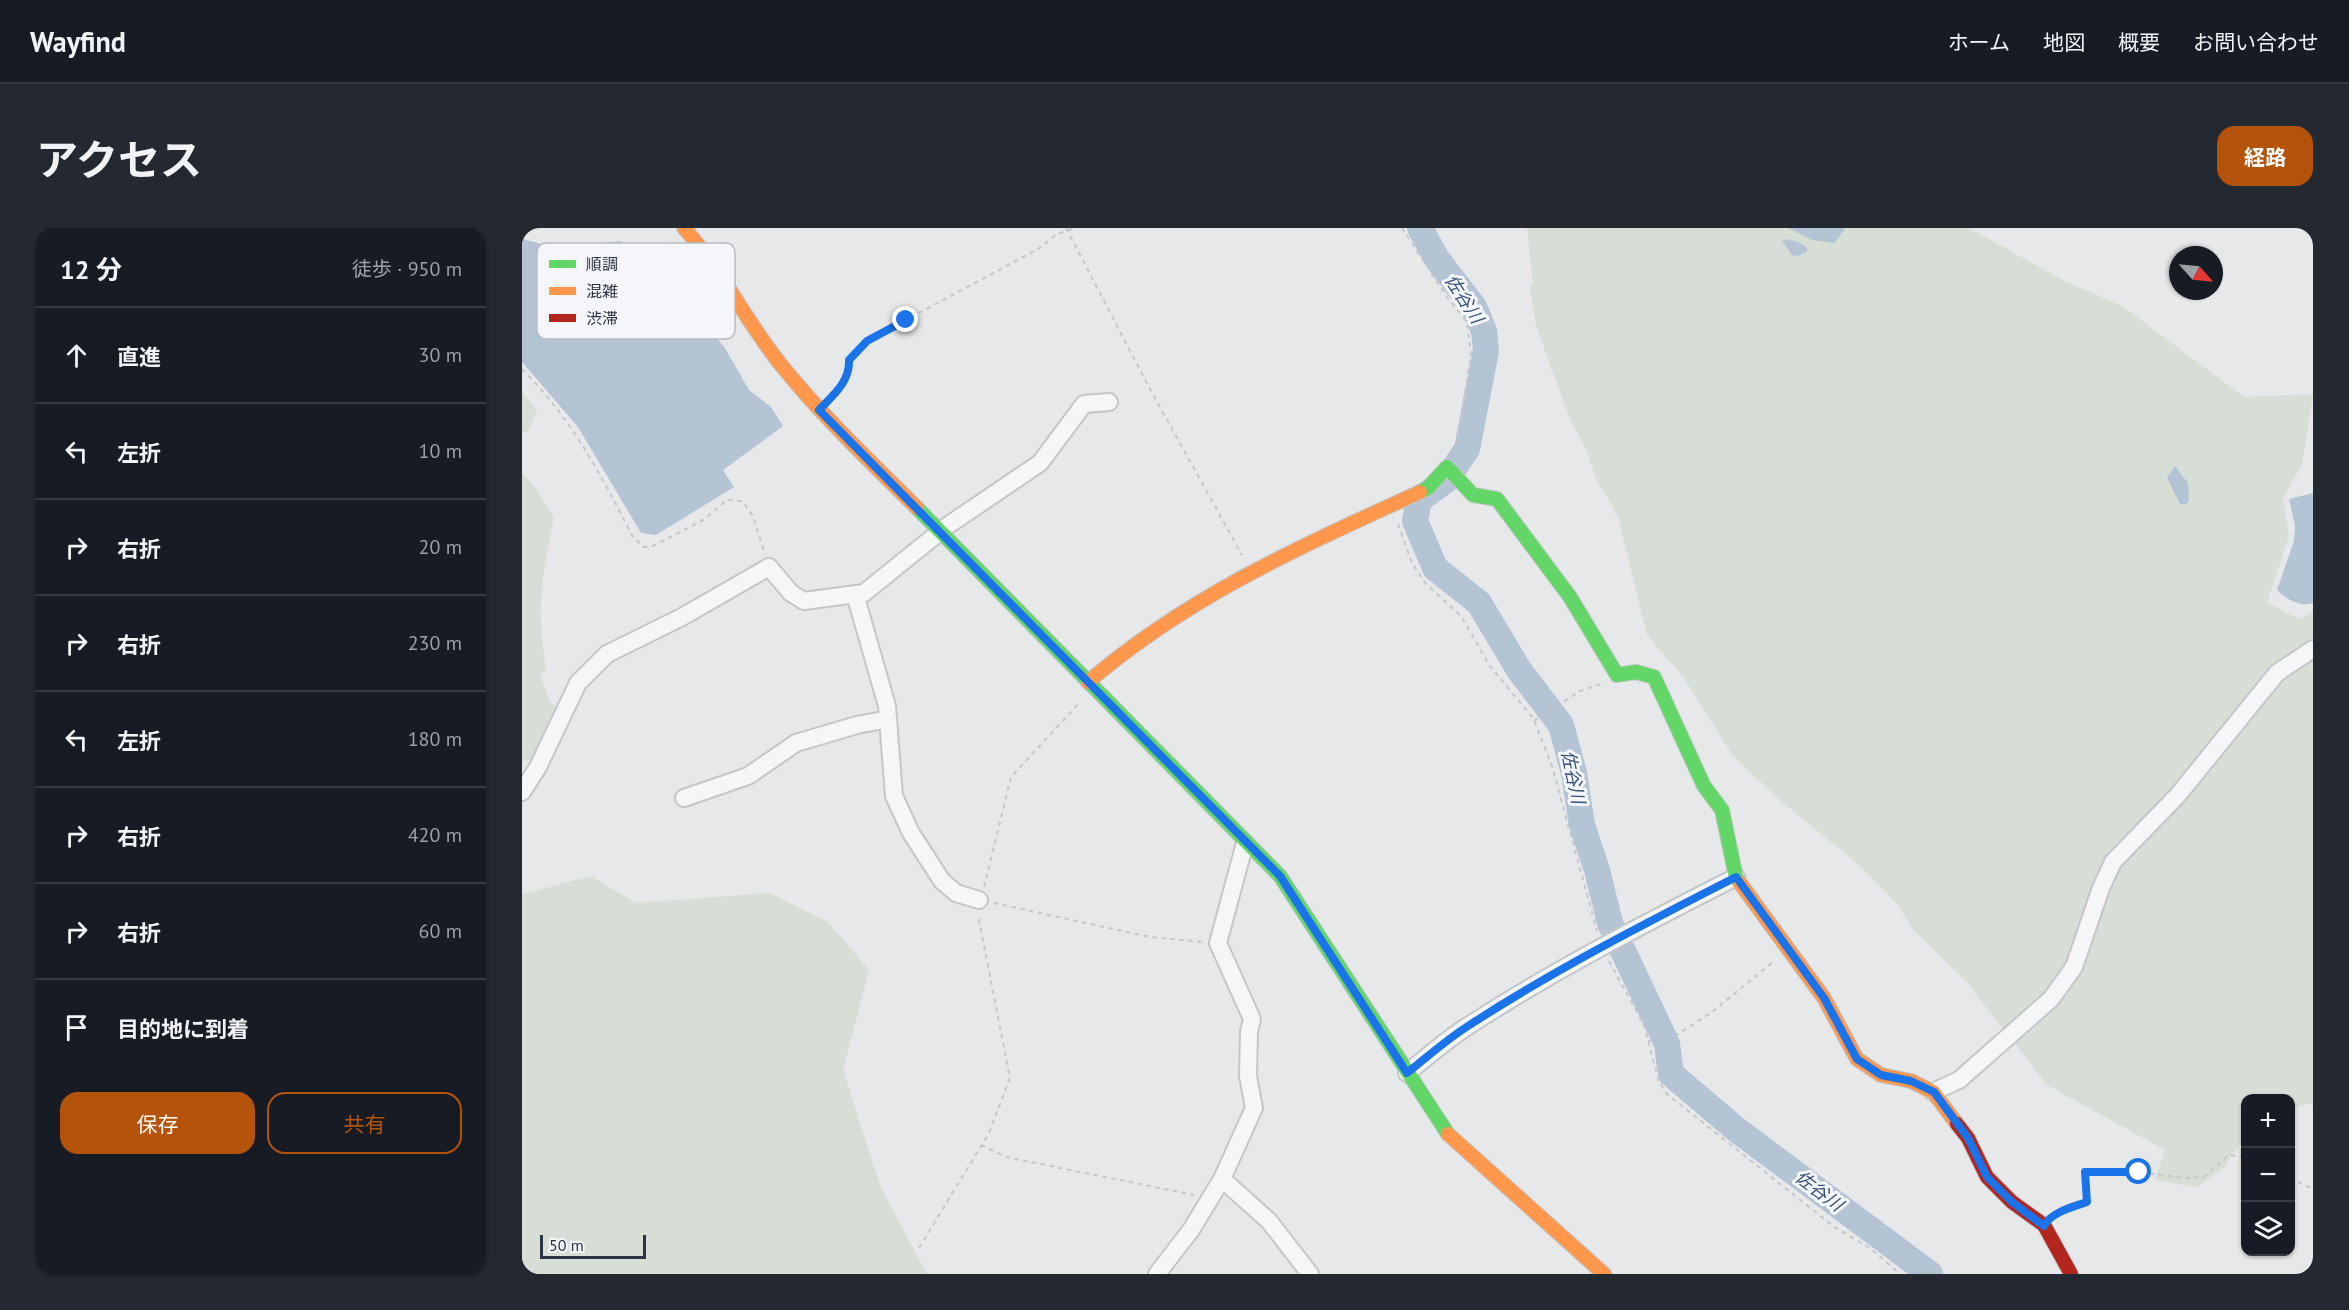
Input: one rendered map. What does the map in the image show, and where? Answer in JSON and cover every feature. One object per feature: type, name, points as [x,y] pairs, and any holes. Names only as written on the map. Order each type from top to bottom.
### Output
[{"type":"street","points":[[684,228],[697,243]]},
{"type":"street","points":[[735,298],[780,364],[819,410],[1280,876],[1448,1134],[1604,1274]]},
{"type":"street","points":[[522,792],[538,767],[578,683],[607,654],[682,617],[769,567],[791,593],[804,601],[864,593],[941,534],[947,526],[1040,463],[1084,404],[1109,402]]},
{"type":"street","points":[[1091,685],[1114,659],[1192,602],[1252,570],[1428,488],[1447,467],[1471,496],[1484,500],[1497,499],[1570,597],[1617,675],[1627,670],[1644,672],[1654,677],[1704,786],[1722,810],[1736,877],[1786,942],[1824,998],[1857,1059],[1881,1075],[1911,1081],[1934,1092],[1968,1138],[1987,1177],[2012,1202],[2044,1226],[2072,1274]]},
{"type":"street","points":[[855,594],[878,669],[888,719],[894,796],[910,833],[942,881],[956,893],[978,900]]},
{"type":"street","points":[[1934,1092],[1959,1080],[2051,999],[2074,967],[2101,888],[2113,862],[2178,795],[2277,673],[2313,649]]},
{"type":"street","points":[[684,798],[748,776],[796,743],[857,725],[888,719]]},
{"type":"street","points":[[1157,1274],[1191,1230],[1222,1179],[1254,1108],[1248,1076],[1249,1032],[1252,1019],[1218,943],[1245,843]]},
{"type":"street","points":[[1407,1073],[1464,1029],[1536,982],[1736,877]]},
{"type":"street","points":[[1222,1179],[1269,1221],[1310,1274]]},
{"type":"street","points":[[1584,1274],[1582,1263],[1585,1257]]},
{"type":"path","points":[[819,410],[841,387],[849,369],[849,360],[867,341],[1038,249],[1057,234],[1075,228]]},
{"type":"path","points":[[1402,228],[1447,297],[1467,322],[1471,355],[1455,458],[1447,467]]},
{"type":"path","points":[[1067,230],[1151,391],[1252,570]]},
{"type":"path","points":[[522,369],[551,398],[572,427],[633,537],[644,547],[653,546],[703,520],[727,500],[742,501],[753,516],[769,567]]},
{"type":"path","points":[[1390,506],[1412,563],[1426,584],[1461,616],[1490,666],[1534,721],[1551,766],[1601,946],[1644,1025],[1659,1082],[1667,1094],[1833,1226],[1870,1248],[1900,1274]]},
{"type":"path","points":[[1534,721],[1580,692],[1600,685],[1617,675]]},
{"type":"path","points":[[919,1248],[981,1145],[1011,1078],[978,918],[978,900],[984,888],[1011,777],[1091,685]]},
{"type":"path","points":[[978,900],[1150,937],[1218,943]]},
{"type":"path","points":[[1648,1041],[1678,1034],[1712,1012],[1779,958],[1786,942]]},
{"type":"path","points":[[981,1145],[1006,1156],[1209,1198]]},
{"type":"path","points":[[2044,1226],[2046,1220],[2087,1202],[2085,1172],[2139,1172],[2184,1178],[2204,1176],[2229,1155],[2241,1156]]},
{"type":"path","points":[[2295,1180],[2313,1189]]},
{"type":"shaded area","points":[[1527,228],[1969,228],[2070,284],[2121,305],[2244,397],[2313,394],[2302,465],[2283,498],[2289,536],[2267,603],[2300,619],[2313,612],[2313,1106],[2309,1103],[2295,1108],[2295,1094],[2241,1094],[2241,1142],[2224,1168],[2196,1187],[2155,1180],[2165,1150],[2047,1085],[1965,980],[1913,930],[1897,904],[1858,864],[1782,802],[1733,756],[1684,678],[1647,635],[1618,517],[1595,476],[1587,451],[1570,419],[1537,329],[1529,284],[1533,283]]},
{"type":"shaded area","points":[[522,392],[537,410],[528,431],[522,432]]},
{"type":"shaded area","points":[[522,473],[535,487],[554,518],[543,575],[541,611],[546,669],[540,674],[549,700],[559,710],[538,759],[522,761]]},
{"type":"shaded area","points":[[591,876],[636,903],[769,893],[828,922],[869,970],[843,1070],[881,1188],[927,1274],[522,1274],[522,894]]},
{"type":"water","points":[[1788,228],[1845,228],[1835,243],[1812,240]]},
{"type":"water","points":[[522,239],[538,243],[537,339],[718,339],[749,390],[771,407],[783,426],[723,470],[734,487],[656,535],[641,533],[578,427],[522,362]]},
{"type":"water","points":[[1786,239],[1799,242],[1807,248],[1807,252],[1798,256],[1792,255],[1782,241]]},
{"type":"water","points":[[2175,466],[2188,483],[2189,500],[2186,504],[2180,504],[2167,478]]},
{"type":"water","points":[[2313,493],[2313,603],[2303,604],[2289,600],[2277,590],[2294,541],[2295,526],[2289,499]]},
{"type":"waterway","name":"佐谷川","points":[[1420,228],[1437,259],[1474,307],[1484,331],[1486,351],[1467,449],[1446,480],[1419,500],[1415,521],[1435,568],[1479,603],[1519,670],[1561,725],[1574,773],[1582,825],[1597,870],[1610,923],[1667,1044],[1671,1074],[1737,1130],[1930,1274]]},
{"type":"traffic: fast","points":[[1420,492],[1428,488],[1447,467],[1473,495],[1497,499],[1570,597],[1617,675],[1636,672],[1654,677],[1704,786],[1722,810],[1736,877],[1740,883]]},
{"type":"traffic: fast","points":[[917,508],[1280,876],[1448,1134]]},
{"type":"traffic: slow","points":[[684,228],[697,243]]},
{"type":"traffic: slow","points":[[735,299],[769,349],[798,385],[917,508]]},
{"type":"traffic: slow","points":[[1088,682],[1166,623],[1206,598],[1289,553],[1420,492]]},
{"type":"traffic: slow","points":[[1740,883],[1824,998],[1857,1059],[1881,1075],[1911,1081],[1933,1092],[1957,1124]]},
{"type":"traffic: slow","points":[[1448,1134],[1604,1274]]},
{"type":"traffic: jam","points":[[1957,1124],[1968,1138],[1987,1177],[2012,1202],[2044,1225],[2071,1274]]},
{"type":"route","points":[[906,320],[867,341],[849,360],[849,369],[841,387],[819,410],[1280,876],[1407,1073],[1464,1029],[1513,1000],[1536,982],[1591,951],[1736,877],[1786,942],[1824,998],[1857,1059],[1881,1075],[1911,1081],[1934,1092],[1968,1138],[1987,1177],[2012,1202],[2044,1226],[2046,1220],[2087,1202],[2085,1172],[2139,1172]]}]
